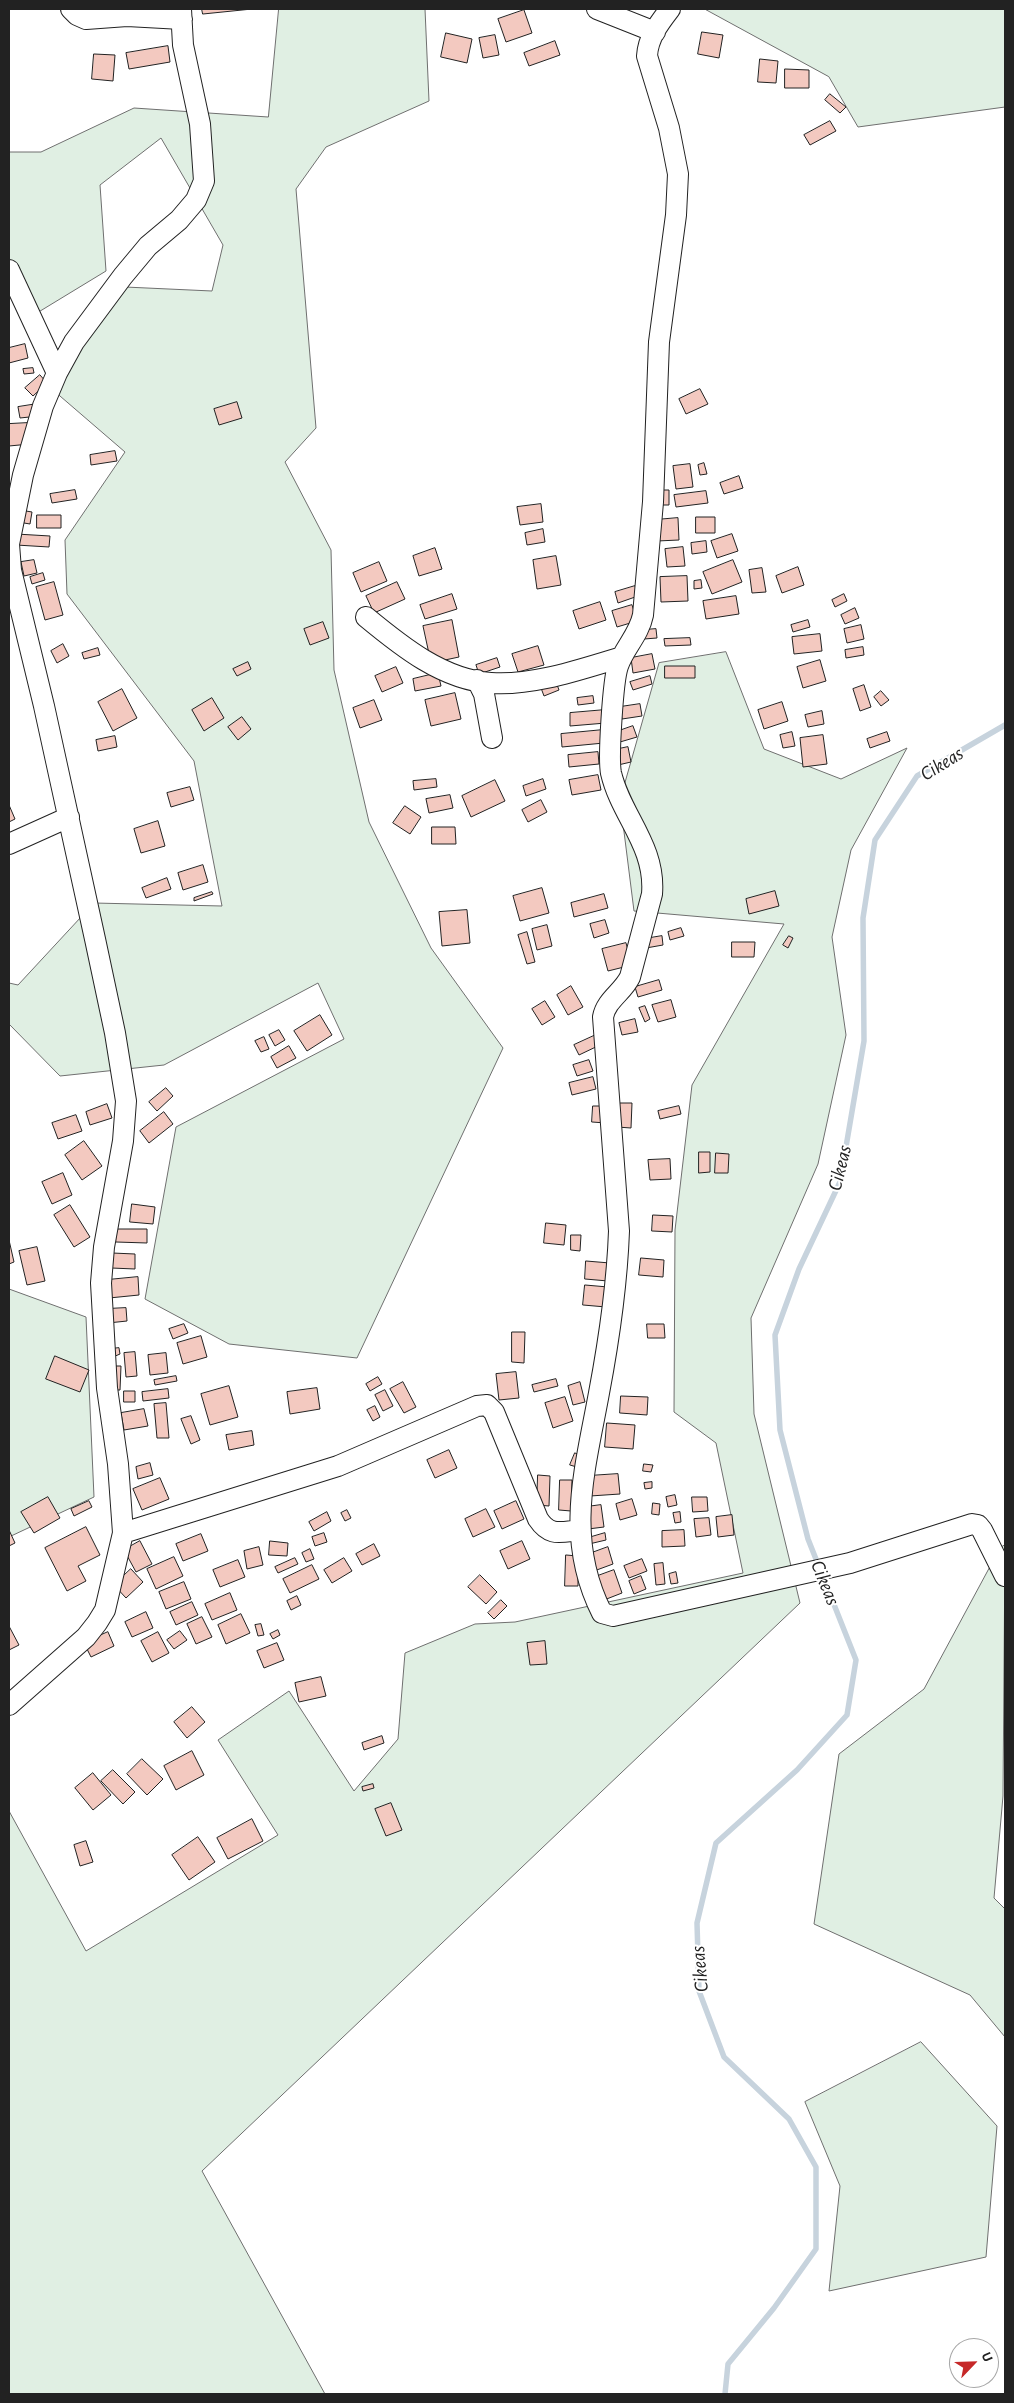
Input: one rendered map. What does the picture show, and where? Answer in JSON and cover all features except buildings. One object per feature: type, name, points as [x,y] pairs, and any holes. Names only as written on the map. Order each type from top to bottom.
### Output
[{"type":"street","points":[[597,9],[655,32]]},
{"type":"street","points":[[670,9],[660,20],[649,43],[647,56],[676,157],[678,192],[659,342],[653,502],[643,615],[641,626],[617,667],[611,770],[615,785],[646,850],[653,880],[652,894],[630,977],[624,987],[606,1006],[603,1016],[619,1231],[618,1258],[606,1350],[580,1501],[580,1530],[589,1578],[596,1602],[602,1613],[607,1616],[628,1614],[804,1572],[850,1563],[972,1524],[978,1525],[982,1530],[1005,1576]]},
{"type":"street","points":[[9,1705],[86,1637],[97,1623],[104,1610],[123,1533],[118,1464],[101,1320],[101,1283],[104,1247],[122,1141],[126,1101],[116,1033],[44,706],[11,570],[10,544],[23,475],[43,406],[57,373],[74,342],[123,276],[148,246],[179,220],[196,200],[204,181],[200,124],[183,45],[182,14],[127,16],[78,14]]},
{"type":"street","points":[[9,270],[57,373]]},
{"type":"street","points":[[366,617],[399,644],[433,664],[477,680],[508,683],[577,670],[622,657]]},
{"type":"street","points":[[477,680],[484,694],[492,738]]},
{"type":"street","points":[[9,844],[68,817]]},
{"type":"street","points":[[123,1533],[338,1466],[477,1406],[487,1405],[494,1412],[538,1519],[545,1529],[556,1533],[580,1530]]},
{"type":"green space","points":[[279,9],[425,9],[429,101],[326,147],[296,189],[316,428],[285,462],[331,550],[334,670],[369,822],[431,948],[503,1048],[357,1358],[229,1344],[145,1299],[176,1127],[344,1039],[318,983],[164,1065],[60,1076],[9,1024],[9,983],[18,985],[94,903],[222,906],[194,761],[67,594],[65,540],[125,452],[53,390],[46,368],[125,287],[212,291],[223,245],[161,138],[100,185],[106,271],[32,316],[9,290],[9,152],[41,152],[134,108],[268,117]]},
{"type":"green space","points":[[705,9],[1005,9],[1005,107],[858,127],[829,77]]},
{"type":"green space","points":[[726,652],[764,749],[841,779],[907,748],[851,850],[832,937],[846,1035],[818,1164],[751,1318],[754,1414],[800,1603],[202,2171],[325,2394],[9,2394],[9,1811],[86,1951],[278,1835],[218,1740],[289,1691],[354,1791],[398,1739],[405,1653],[475,1624],[515,1622],[743,1573],[716,1443],[674,1412],[675,1230],[692,1085],[784,924],[634,911],[620,800],[659,663]]},
{"type":"green space","points":[[9,1289],[86,1317],[94,1497],[9,1537]]},
{"type":"green space","points":[[1005,1545],[1003,1796],[994,1898],[1005,1909],[1005,2037],[970,1995],[814,1924],[839,1754],[924,1689],[1000,1548]]},
{"type":"green space","points":[[921,2042],[997,2126],[986,2257],[829,2291],[840,2186],[805,2102]]},
{"type":"waterway","name":"Cikeas","points":[[725,2394],[728,2364],[774,2308],[816,2249],[816,2167],[789,2119],[724,2057],[699,1991],[697,1923],[716,1843],[797,1770],[847,1715],[856,1660],[808,1539],[780,1430],[775,1335],[799,1269],[840,1182],[864,1041],[863,918],[875,840],[917,776],[1005,725]]}]
